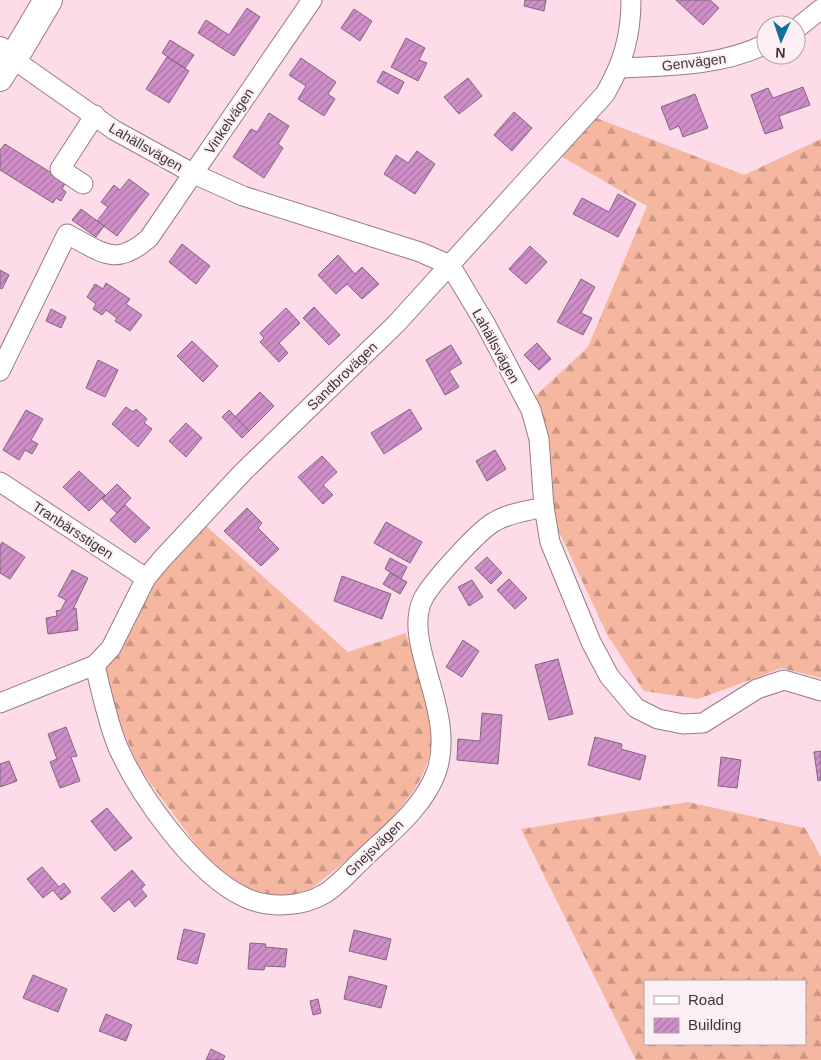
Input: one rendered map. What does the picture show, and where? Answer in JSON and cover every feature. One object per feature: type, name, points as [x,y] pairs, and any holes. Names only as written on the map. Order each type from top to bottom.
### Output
[{"type":"highway","points":[[4,62],[48,0]]},
{"type":"street","name":"Vinkelvägen","points":[[0,371],[67,234],[106,254],[119,256],[135,250],[149,238],[312,0]]},
{"type":"street","name":"Sandbrovägen","points":[[0,703],[95,665],[111,648],[146,578],[243,472],[396,324],[578,126],[605,94],[620,68],[628,36],[631,0]]},
{"type":"street","points":[[806,22],[820,12]]},
{"type":"street","name":"Genvägen","points":[[620,68],[716,61],[756,49]]},
{"type":"street","name":"Lahällsvägen","points":[[4,62],[95,115],[114,130],[194,174],[242,196],[420,252],[450,265],[486,325],[530,410],[539,440],[544,507],[550,542],[591,642],[609,676],[636,708],[658,719],[683,724],[703,723],[758,689],[784,680],[821,691]]},
{"type":"street","points":[[84,184],[60,169],[95,115]]},
{"type":"street","name":"Tranbärsstigen","points":[[0,482],[146,578]]},
{"type":"street","name":"Gnejsvägen","points":[[95,665],[116,743],[142,790],[180,842],[210,873],[244,898],[272,904],[298,904],[326,894],[393,831],[428,792],[442,751],[442,730],[417,624],[424,597],[447,568],[494,522],[544,507]]},
{"type":"green space","points":[[591,116],[744,175],[821,139],[821,678],[782,668],[698,699],[644,691],[608,636],[553,519],[532,399],[588,347],[647,206],[559,155]]},
{"type":"green space","points":[[205,525],[348,652],[406,633],[425,697],[431,737],[428,761],[418,784],[402,807],[382,828],[360,849],[298,900],[253,896],[206,858],[140,769],[118,720],[102,671],[159,568]]},
{"type":"green space","points":[[688,802],[805,828],[821,857],[821,1060],[636,1060],[521,829]]},
{"type":"building","points":[[525,0],[546,0],[544,11],[524,6]]},
{"type":"building","points":[[676,0],[710,0],[719,8],[703,25]]},
{"type":"building","points":[[247,8],[260,17],[234,56],[198,33],[206,20],[229,35]]},
{"type":"building","points":[[354,9],[372,21],[360,41],[341,28]]},
{"type":"building","points":[[406,38],[425,48],[419,60],[427,63],[418,81],[391,67]]},
{"type":"building","points":[[170,40],[194,55],[185,68],[162,53]]},
{"type":"building","points":[[167,57],[189,71],[169,103],[146,89]]},
{"type":"building","points":[[301,58],[336,82],[328,94],[335,99],[324,116],[298,99],[306,86],[289,75]]},
{"type":"building","points":[[383,71],[404,82],[398,94],[377,82]]},
{"type":"building","points":[[468,78],[482,96],[459,114],[444,97]]},
{"type":"building","points":[[803,87],[810,105],[779,116],[783,128],[765,134],[751,95],[768,88],[773,98]]},
{"type":"building","points":[[695,94],[708,128],[683,137],[679,126],[670,130],[661,107]]},
{"type":"building","points":[[514,112],[532,128],[512,151],[494,135]]},
{"type":"building","points":[[269,113],[289,126],[278,144],[283,148],[264,178],[233,157],[251,129],[257,132]]},
{"type":"building","points":[[5,144],[66,182],[62,189],[66,192],[61,201],[56,198],[53,203],[0,170],[0,150]]},
{"type":"building","points":[[417,151],[435,164],[415,194],[384,174],[396,155],[408,163]]},
{"type":"building","points":[[129,179],[149,194],[117,236],[97,221],[108,207],[101,202],[114,185],[120,190]]},
{"type":"building","points":[[618,194],[636,204],[618,237],[573,214],[582,198],[609,212]]},
{"type":"building","points":[[81,209],[104,226],[96,237],[72,220]]},
{"type":"building","points":[[182,244],[210,266],[196,284],[169,262]]},
{"type":"building","points":[[530,246],[547,262],[526,284],[509,269]]},
{"type":"building","points":[[338,255],[355,274],[362,267],[379,284],[362,299],[347,284],[336,294],[318,275]]},
{"type":"building","points":[[0,270],[9,275],[2,289],[0,288]]},
{"type":"building","points":[[581,279],[595,287],[581,313],[592,318],[583,335],[557,322]]},
{"type":"building","points":[[106,283],[130,299],[126,304],[142,315],[130,331],[115,321],[117,318],[106,310],[102,315],[93,309],[96,304],[87,297],[95,284],[103,289]]},
{"type":"building","points":[[314,307],[340,335],[329,345],[303,318]]},
{"type":"building","points":[[286,308],[300,323],[279,343],[288,353],[279,362],[260,342],[264,338],[260,333]]},
{"type":"building","points":[[51,309],[66,317],[61,328],[46,321]]},
{"type":"building","points":[[192,341],[218,366],[203,382],[177,356]]},
{"type":"building","points":[[537,343],[551,359],[539,370],[524,355]]},
{"type":"building","points":[[451,345],[462,363],[449,371],[459,387],[445,395],[426,360]]},
{"type":"building","points":[[98,360],[118,370],[105,397],[86,388]]},
{"type":"building","points":[[260,392],[274,406],[249,431],[235,417]]},
{"type":"building","points":[[126,407],[133,412],[136,409],[147,419],[144,423],[152,429],[138,447],[112,424]]},
{"type":"building","points":[[410,409],[422,429],[384,454],[371,433]]},
{"type":"building","points":[[26,410],[43,419],[31,440],[38,444],[32,454],[25,450],[19,460],[3,450]]},
{"type":"building","points":[[229,410],[249,431],[242,438],[222,417]]},
{"type":"building","points":[[186,423],[202,438],[186,457],[169,441]]},
{"type":"building","points":[[495,450],[506,469],[487,481],[476,461]]},
{"type":"building","points":[[322,456],[337,472],[323,485],[333,495],[323,504],[298,477]]},
{"type":"building","points":[[79,471],[105,495],[89,511],[63,487]]},
{"type":"building","points":[[117,484],[131,498],[117,513],[102,499]]},
{"type":"building","points":[[125,505],[150,528],[135,543],[110,520]]},
{"type":"building","points":[[247,508],[262,523],[258,528],[279,549],[261,566],[224,531]]},
{"type":"building","points":[[386,522],[422,542],[410,563],[374,543]]},
{"type":"building","points":[[2,542],[25,557],[10,579],[0,573],[0,546]]},
{"type":"building","points":[[487,557],[502,573],[491,584],[475,568]]},
{"type":"building","points":[[390,558],[407,567],[401,579],[385,569]]},
{"type":"building","points":[[72,570],[88,578],[73,609],[76,608],[78,630],[48,634],[46,618],[57,616],[56,611],[61,610],[66,600],[58,596]]},
{"type":"building","points":[[390,573],[407,582],[400,594],[383,584]]},
{"type":"building","points":[[342,576],[391,594],[382,619],[334,601]]},
{"type":"building","points":[[509,579],[527,598],[515,609],[497,590]]},
{"type":"building","points":[[472,580],[483,597],[469,606],[458,587]]},
{"type":"building","points":[[463,640],[479,651],[462,677],[446,667]]},
{"type":"building","points":[[558,659],[573,714],[549,720],[535,665]]},
{"type":"building","points":[[482,713],[502,715],[498,764],[457,760],[458,739],[480,741]]},
{"type":"building","points":[[66,727],[77,756],[71,757],[80,781],[60,788],[50,762],[57,759],[48,734]]},
{"type":"building","points":[[595,737],[622,744],[621,749],[646,756],[640,780],[588,765]]},
{"type":"building","points":[[821,751],[821,780],[818,781],[814,752]]},
{"type":"building","points":[[721,757],[741,760],[737,788],[718,786]]},
{"type":"building","points":[[9,761],[17,781],[0,787],[0,764]]},
{"type":"building","points":[[107,808],[132,838],[115,851],[91,821]]},
{"type":"building","points":[[42,867],[59,887],[64,883],[71,892],[61,900],[53,890],[43,898],[27,879]]},
{"type":"building","points":[[132,870],[145,885],[141,889],[147,896],[135,907],[129,899],[114,912],[101,898]]},
{"type":"building","points":[[184,929],[205,934],[197,964],[177,959]]},
{"type":"building","points":[[354,930],[391,939],[386,960],[349,951]]},
{"type":"building","points":[[250,943],[266,944],[265,947],[287,949],[285,967],[265,966],[264,970],[248,969]]},
{"type":"building","points":[[33,975],[67,989],[58,1012],[23,998]]},
{"type":"building","points":[[349,976],[387,986],[381,1008],[344,999]]},
{"type":"building","points":[[318,999],[321,1013],[313,1015],[310,1001]]},
{"type":"building","points":[[106,1014],[132,1025],[126,1041],[99,1031]]},
{"type":"building","points":[[211,1049],[225,1056],[223,1060],[206,1060]]}]
